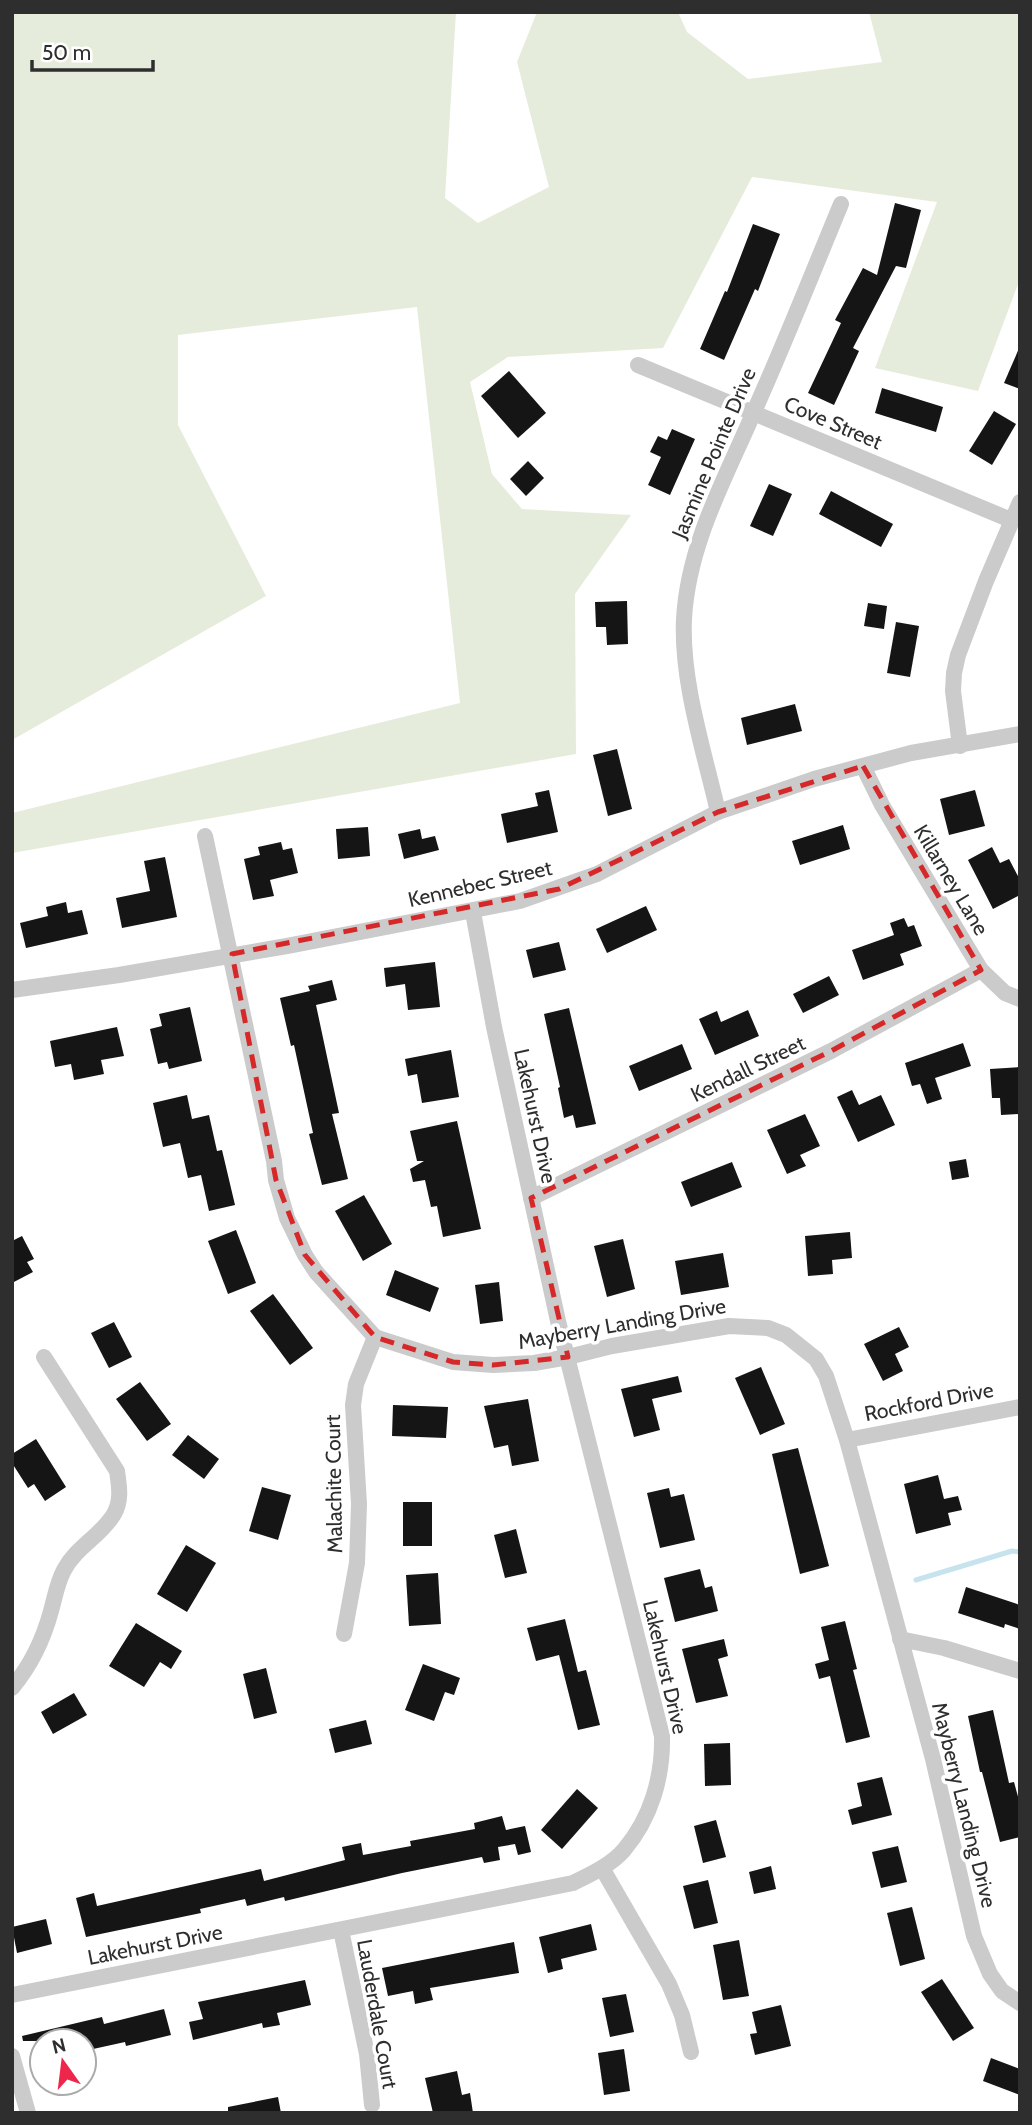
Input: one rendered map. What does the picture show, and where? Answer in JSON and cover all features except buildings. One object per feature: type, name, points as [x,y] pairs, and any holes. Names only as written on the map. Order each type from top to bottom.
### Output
[{"type":"street","name":"Jasmine Pointe Drive","points":[[718,812],[689,679],[684,619],[689,579],[698,540],[841,204]]},
{"type":"street","name":"Cove Street","points":[[638,365],[1011,520]]},
{"type":"street","points":[[960,746],[953,691],[954,673],[964,636],[1020,502]]},
{"type":"street","name":"Kennebec Street","points":[[12,990],[287,946],[520,901],[597,874],[718,812],[814,779],[911,753],[1020,734]]},
{"type":"street","name":"Killarney Lane","points":[[863,766],[895,828],[981,970],[1005,993],[1020,999]]},
{"type":"street","name":"Mayberry Landing Drive","points":[[205,836],[232,954],[276,1180],[287,1218],[304,1255],[316,1272],[375,1336],[453,1362],[493,1364],[534,1363],[612,1346],[729,1326],[768,1328],[786,1335],[816,1359],[827,1376],[847,1440],[933,1759],[974,1936],[990,1974],[1002,1991],[1020,2003]]},
{"type":"street","name":"Lakehurst Drive","points":[[12,1995],[573,1883],[602,1868],[624,1850],[650,1805],[660,1777],[662,1736],[531,1198],[489,1005],[473,912]]},
{"type":"street","name":"Kendall Street","points":[[531,1198],[831,1051],[981,970]]},
{"type":"street","name":"Malachite Court","points":[[344,1634],[357,1563],[359,1504],[353,1405],[356,1384],[375,1336]]},
{"type":"street","points":[[12,1688],[31,1665],[46,1628],[63,1571],[73,1554],[103,1528],[115,1512],[121,1492],[117,1471],[44,1357]]},
{"type":"street","name":"Rockford Drive","points":[[847,1440],[1020,1407]]},
{"type":"street","points":[[900,1639],[944,1648],[1020,1671]]},
{"type":"street","points":[[602,1868],[669,1984],[682,2015],[691,2052]]},
{"type":"street","name":"Lauderdale Court","points":[[341,1930],[367,2054],[372,2105]]},
{"type":"street","points":[[12,2056],[28,2113]]},
{"type":"highlighted area","points":[[863,766],[981,970],[831,1051],[531,1198],[568,1357],[493,1365],[453,1362],[375,1337],[305,1255],[276,1180],[232,954],[559,889],[718,812]]},
{"type":"green space","points":[[12,12],[456,12],[445,198],[478,223],[549,187],[517,62],[537,12],[678,12],[687,32],[748,79],[882,62],[869,12],[1020,12],[1020,279],[978,391],[875,368],[937,202],[752,177],[663,348],[508,357],[470,382],[492,474],[522,509],[631,515],[575,594],[576,754],[12,853],[12,813],[460,703],[417,307],[178,335],[178,425],[266,596],[12,740]]},
{"type":"waterway","points":[[916,1580],[1012,1551],[1020,1552]]}]
